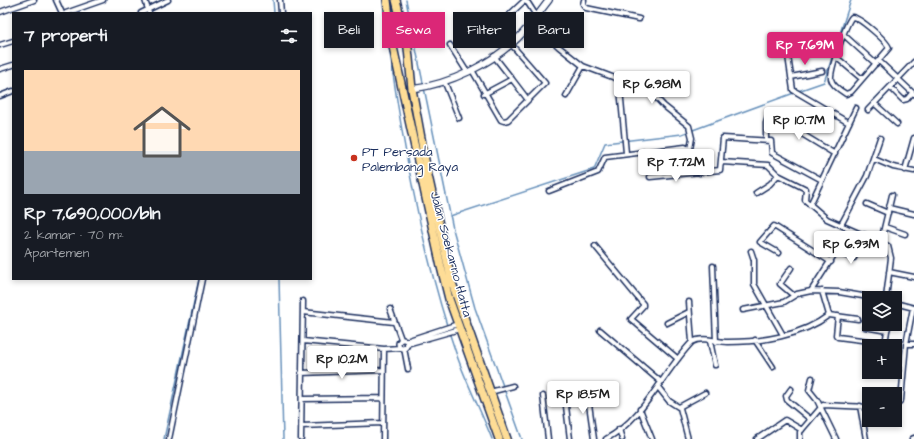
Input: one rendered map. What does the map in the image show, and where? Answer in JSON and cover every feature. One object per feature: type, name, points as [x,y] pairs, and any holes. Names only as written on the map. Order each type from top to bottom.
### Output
[{"type":"highway","name":"Jalan Soekarno Hatta","points":[[387,0],[392,42],[438,255],[456,327],[499,439]]},
{"type":"highway","name":"Jalan Soekarno Hatta","points":[[396,0],[408,48],[427,171],[456,295],[507,439]]},
{"type":"highway","points":[[438,255],[446,253]]},
{"type":"street","points":[[0,12],[34,0]]},
{"type":"street","points":[[56,0],[62,12]]},
{"type":"street","points":[[69,12],[103,0]]},
{"type":"street","points":[[145,0],[148,11],[168,0]]},
{"type":"street","points":[[280,0],[281,12]]},
{"type":"street","points":[[541,12],[549,0]]},
{"type":"street","points":[[584,0],[583,4],[586,8],[639,19]]},
{"type":"street","points":[[512,12],[524,1],[528,3],[534,12]]},
{"type":"street","points":[[855,17],[888,45],[889,50],[850,93],[844,93],[831,80],[831,72],[844,35],[850,19],[855,17]]},
{"type":"street","points":[[516,39],[524,31]]},
{"type":"street","points":[[844,35],[898,79],[913,94],[907,99],[903,100],[890,87]]},
{"type":"street","points":[[0,45],[12,41]]},
{"type":"street","points":[[450,45],[504,121],[508,120],[544,85],[544,82],[514,48]]},
{"type":"street","points":[[415,89],[445,83],[469,71],[505,48]]},
{"type":"street","points":[[559,48],[583,66],[643,85],[664,106],[690,128],[690,149],[697,161],[700,173]]},
{"type":"street","points":[[494,56],[528,100]]},
{"type":"street","points":[[788,56],[793,90],[797,94],[849,123]]},
{"type":"street","points":[[836,57],[862,79]]},
{"type":"street","points":[[868,110],[914,62]]},
{"type":"street","points":[[0,70],[12,65]]},
{"type":"street","points":[[566,96],[583,66]]},
{"type":"street","points":[[791,77],[822,71]]},
{"type":"street","points":[[618,78],[626,153]]},
{"type":"street","points":[[484,94],[512,79]]},
{"type":"street","points":[[445,83],[459,118]]},
{"type":"street","points":[[0,96],[12,91]]},
{"type":"street","points":[[874,103],[897,124]]},
{"type":"street","points":[[809,204],[856,108]]},
{"type":"street","points":[[766,140],[766,123],[768,114],[834,154]]},
{"type":"street","points":[[650,177],[720,170],[722,162],[722,138],[772,141],[772,154],[822,180]]},
{"type":"street","points":[[841,225],[857,197],[874,159],[880,138]]},
{"type":"street","points":[[905,170],[914,138]]},
{"type":"street","points":[[549,191],[598,172],[605,156],[682,147],[690,149]]},
{"type":"street","points":[[908,155],[914,156]]},
{"type":"street","points":[[874,159],[893,168],[914,171]]},
{"type":"street","points":[[722,162],[766,165],[778,175],[806,188],[809,204],[822,216],[850,230],[881,241],[888,246],[891,250],[887,291]]},
{"type":"street","points":[[756,193],[770,184],[778,175]]},
{"type":"street","points":[[881,241],[892,195]]},
{"type":"street","points":[[867,204],[888,214]]},
{"type":"street","points":[[889,208],[914,214]]},
{"type":"street","points":[[779,253],[760,242],[774,226],[831,262]]},
{"type":"street","points":[[885,227],[905,234]]},
{"type":"street","points":[[812,291],[850,230]]},
{"type":"street","points":[[837,253],[854,258],[865,236]]},
{"type":"street","points":[[595,246],[643,304],[643,306],[631,319],[678,359]]},
{"type":"street","points":[[751,251],[754,260],[753,282],[768,306],[783,335]]},
{"type":"street","points":[[713,266],[716,342]]},
{"type":"street","points":[[791,268],[780,284],[793,295]]},
{"type":"street","points":[[889,272],[914,277]]},
{"type":"street","points":[[168,439],[202,280]]},
{"type":"street","points":[[743,310],[784,302],[793,295],[812,291],[862,295]]},
{"type":"street","points":[[822,291],[829,315]]},
{"type":"street","points":[[301,439],[303,301]]},
{"type":"street","points":[[689,302],[692,342]]},
{"type":"street","points":[[902,305],[914,308],[906,344],[902,389]]},
{"type":"street","points":[[390,309],[401,339],[407,342]]},
{"type":"street","points":[[303,312],[394,322]]},
{"type":"street","points":[[667,323],[689,312]]},
{"type":"street","points":[[606,439],[620,429],[640,409],[692,342],[699,338],[716,342],[755,340],[783,335],[814,324],[829,315],[858,319]]},
{"type":"street","points":[[838,316],[836,335],[838,337],[862,341]]},
{"type":"street","points":[[302,341],[384,349],[402,348],[407,342],[456,327]]},
{"type":"street","points":[[600,330],[661,382]]},
{"type":"street","points":[[886,339],[887,331]]},
{"type":"street","points":[[401,339],[398,343],[402,348],[408,369]]},
{"type":"street","points":[[755,340],[773,367]]},
{"type":"street","points":[[710,341],[715,365]]},
{"type":"street","points":[[906,344],[914,344]]},
{"type":"street","points":[[383,439],[384,349]]},
{"type":"street","points":[[301,373],[383,370]]},
{"type":"street","points":[[812,378],[809,390],[820,406],[836,439]]},
{"type":"street","points":[[490,392],[513,386]]},
{"type":"street","points":[[658,387],[669,401],[679,407],[688,439]]},
{"type":"street","points":[[791,389],[786,396],[787,400],[810,419]]},
{"type":"street","points":[[587,390],[594,439]]},
{"type":"street","points":[[679,407],[705,393]]},
{"type":"street","points":[[543,396],[548,439]]},
{"type":"street","points":[[302,400],[383,398]]},
{"type":"street","points":[[565,398],[570,439]]},
{"type":"street","points":[[800,439],[799,434],[820,406],[830,404],[860,406],[866,439]]},
{"type":"street","points":[[640,409],[652,439]]},
{"type":"street","points":[[757,439],[785,420],[802,430]]},
{"type":"street","points":[[301,426],[383,423]]},
{"type":"street","points":[[620,429],[622,439]]},
{"type":"waterway","points":[[273,0],[274,12]]},
{"type":"waterway","points":[[383,0],[385,10]]},
{"type":"waterway","points":[[406,0],[453,229],[475,308],[522,439]]},
{"type":"waterway","points":[[798,91],[824,82],[851,0]]},
{"type":"waterway","points":[[389,48],[408,163],[424,242],[434,281],[457,356],[492,439]]},
{"type":"waterway","points":[[450,216],[594,169],[605,143],[682,134],[794,93]]},
{"type":"waterway","points":[[164,439],[199,280]]},
{"type":"waterway","points":[[279,280],[283,439]]},
{"type":"place","name":"PT Persada Palembang Raya","points":[[354,158]]}]
